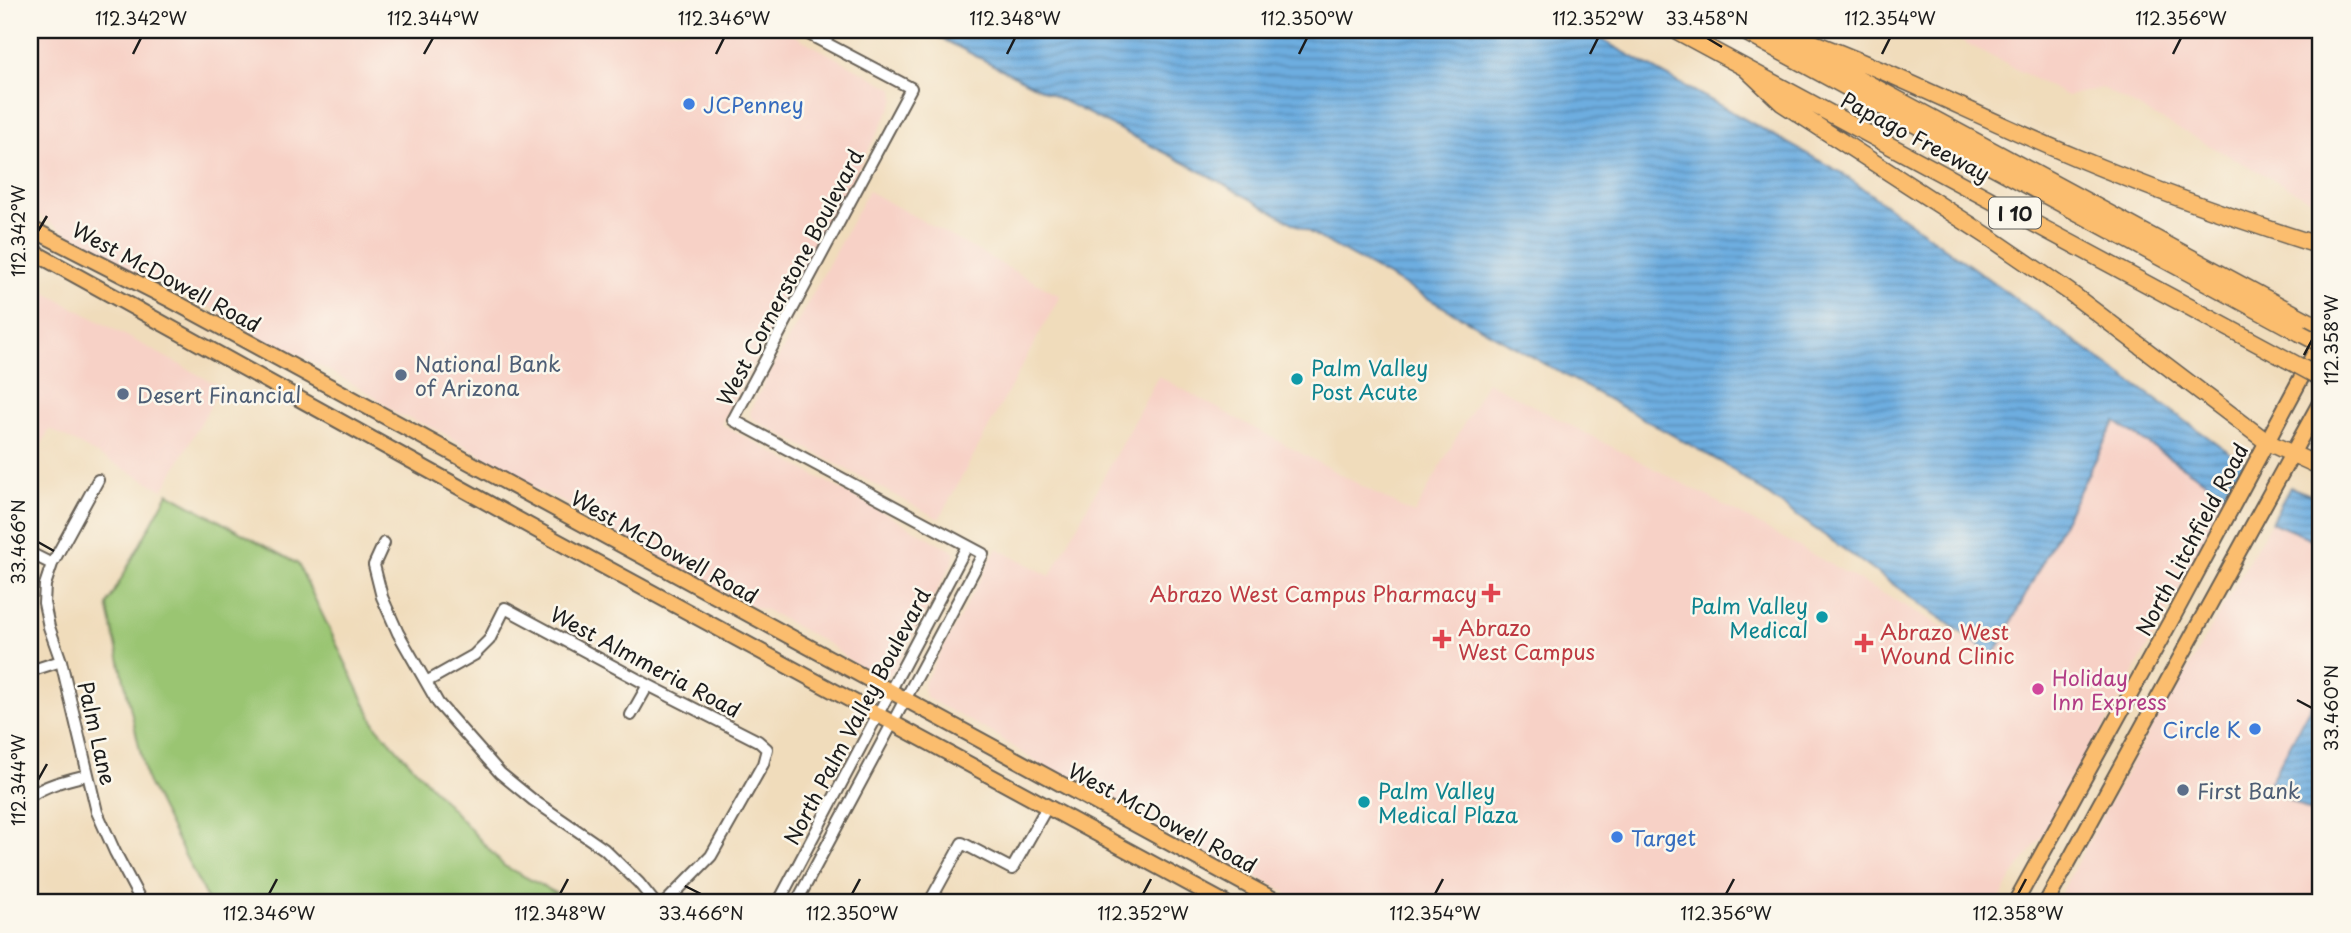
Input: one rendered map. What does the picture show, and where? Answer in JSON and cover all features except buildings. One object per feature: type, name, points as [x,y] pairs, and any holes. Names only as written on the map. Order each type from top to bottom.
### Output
[{"type":"highway","name":"Papago Freeway","points":[[1675,30],[2321,378]]},
{"type":"highway","points":[[1741,30],[2309,327],[2321,343]]},
{"type":"highway","name":"Papago Freeway","points":[[1769,30],[2309,327]]},
{"type":"highway","points":[[1778,30],[1844,54],[2072,156],[2159,191],[2321,246]]},
{"type":"highway","points":[[1744,67],[1782,103],[2068,291],[2267,442],[2321,467]]},
{"type":"main road","name":"West McDowell Road","points":[[30,228],[149,288],[1280,903]]},
{"type":"main road","name":"West McDowell Road","points":[[30,250],[878,716],[1225,903]]},
{"type":"main road","name":"North Litchfield Road","points":[[2015,903],[2321,343]]},
{"type":"main road","points":[[2046,903],[2321,401]]},
{"type":"main road","points":[[400,454],[412,432]]},
{"type":"street","name":"West Cornerstone Boulevard","points":[[802,30],[911,88],[733,420],[983,554]]},
{"type":"street","name":"Palm Lane","points":[[97,480],[52,564],[45,585],[44,603],[97,812],[142,903]]},
{"type":"street","points":[[384,542],[374,565],[382,597],[398,633],[438,703],[500,773],[533,800],[604,849],[639,883],[655,903]]},
{"type":"street","name":"North Palm Valley Boulevard","points":[[778,903],[967,546]]},
{"type":"street","points":[[30,553],[52,564]]},
{"type":"street","name":"North Palm Valley Boulevard","points":[[796,903],[983,554]]},
{"type":"street","name":"West Almmeria Road","points":[[426,682],[474,655],[489,640],[505,608],[758,741],[767,749],[763,764],[711,856],[665,903]]},
{"type":"street","points":[[30,671],[61,662]]},
{"type":"street","points":[[631,715],[648,685]]},
{"type":"street","points":[[30,796],[41,789],[87,775]]},
{"type":"street","points":[[929,903],[962,843],[1012,869],[1047,807]]},
{"type":"shaded area","points":[[30,30],[784,30],[894,89],[895,100],[721,424],[955,552],[953,561],[893,673],[879,677],[853,663],[830,645],[768,611],[745,604],[635,545],[555,497],[527,486],[436,429],[397,414],[371,394],[298,354],[273,346],[180,290],[150,280],[88,247],[30,210]]},
{"type":"shaded area","points":[[1941,30],[2321,30],[2321,205],[2102,88],[2067,96]]},
{"type":"shaded area","points":[[868,191],[1060,296],[939,519],[751,418],[750,410]]},
{"type":"shaded area","points":[[30,284],[221,387],[163,490],[50,429],[30,465]]},
{"type":"shaded area","points":[[1158,376],[1414,514],[1487,382],[1707,496],[1994,655],[2115,422],[2229,497],[2043,835],[2014,874],[1998,903],[1295,903],[1284,891],[1242,869],[1205,854],[1045,768],[996,735],[927,698],[923,691],[924,683],[997,548],[1050,576]]},
{"type":"shaded area","points":[[2271,522],[2321,543],[2321,686],[2267,788],[2321,817],[2321,903],[2055,903],[2167,698],[2186,672]]},
{"type":"green space","points":[[168,493],[298,564],[376,726],[504,866],[560,895],[568,903],[209,903],[147,781],[107,605]]},
{"type":"water","points":[[925,30],[1584,30],[1840,172],[2244,463],[2229,497],[2115,422],[1994,656],[1724,464],[1191,166]]},
{"type":"water","points":[[2290,487],[2321,499],[2321,543],[2271,522]]},
{"type":"water","points":[[2321,686],[2321,817],[2267,788]]},
{"type":"place","name":"JCPenney","points":[[689,104]]},
{"type":"place","name":"National Bank of Arizona","points":[[401,375]]},
{"type":"place","name":"Palm Valley Post Acute","points":[[1297,379]]},
{"type":"place","name":"Desert Financial","points":[[123,394]]},
{"type":"place","name":"Abrazo West Campus Pharmacy","points":[[1491,593]]},
{"type":"place","name":"Palm Valley Medical","points":[[1822,617]]},
{"type":"place","name":"Abrazo West Campus","points":[[1442,639]]},
{"type":"place","name":"Abrazo West Wound Clinic","points":[[1864,643]]},
{"type":"place","name":"Holiday Inn Express","points":[[2038,689]]},
{"type":"place","name":"Circle K","points":[[2255,729]]},
{"type":"place","name":"First Bank","points":[[2183,790]]},
{"type":"place","name":"Palm Valley Medical Plaza","points":[[1364,802]]},
{"type":"place","name":"Target","points":[[1617,837]]}]
